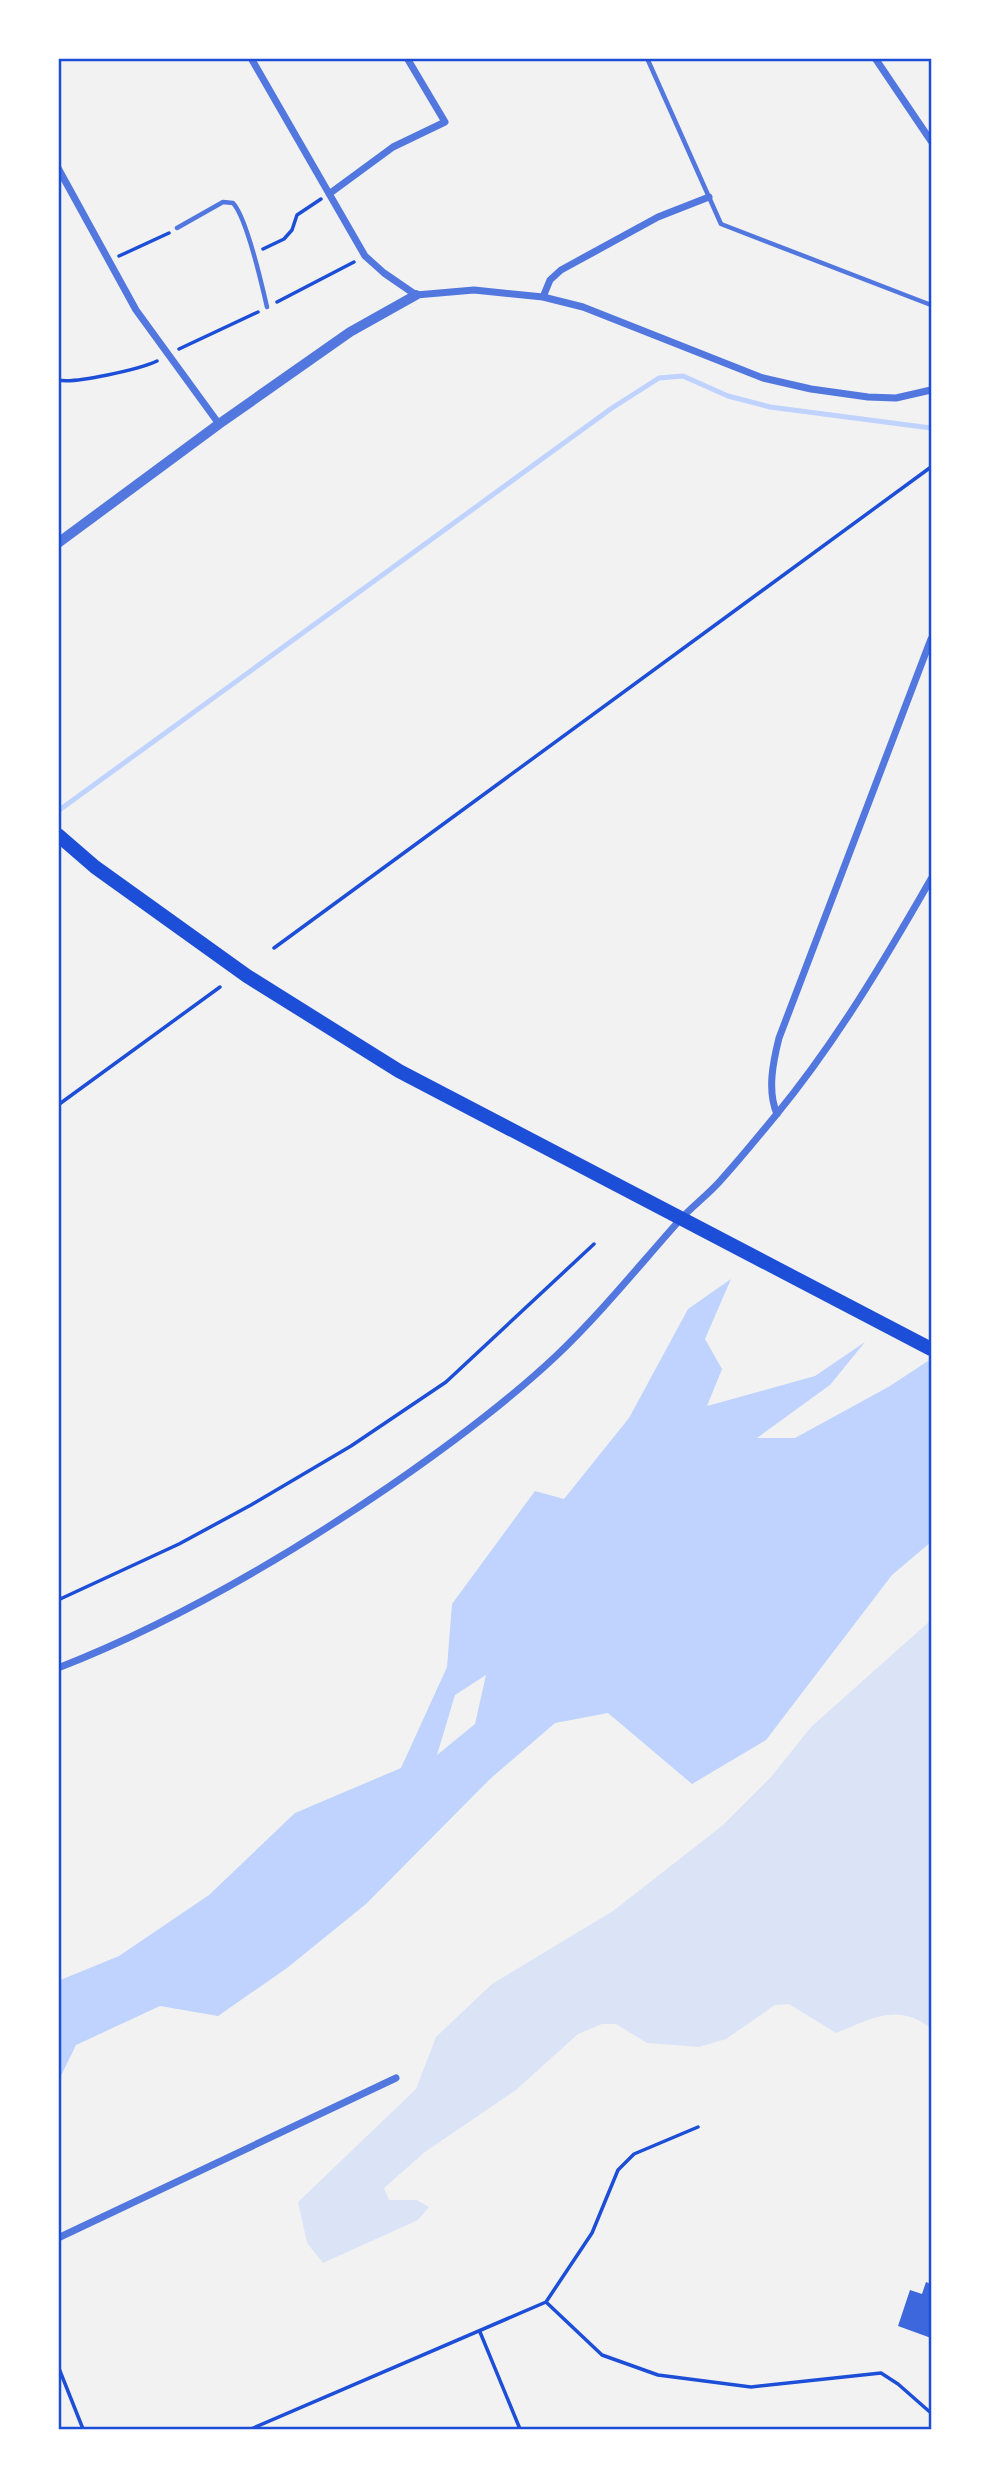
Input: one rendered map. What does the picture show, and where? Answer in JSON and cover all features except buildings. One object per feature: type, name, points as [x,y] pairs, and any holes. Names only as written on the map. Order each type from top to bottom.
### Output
[{"type":"highway","points":[[58,835],[94,867],[247,976],[341,1037],[399,1071],[931,1349]]},
{"type":"street","points":[[251,58],[365,256],[416,295]]},
{"type":"street","points":[[329,194],[393,147],[445,122],[407,58]]},
{"type":"street","points":[[875,58],[931,141]]},
{"type":"street","points":[[58,168],[136,310],[219,425]]},
{"type":"street","points":[[543,297],[550,280],[561,270],[658,217],[709,197]]},
{"type":"street","points":[[58,543],[350,332],[416,295],[474,290],[543,297],[583,307],[763,378],[811,389],[868,397],[896,398],[931,390]]},
{"type":"street","points":[[777,1114],[772,1101],[774,1056],[779,1038],[931,639]]},
{"type":"street","points":[[58,1668],[138,1634],[239,1581],[351,1512],[452,1443],[556,1356],[630,1280],[681,1219],[720,1181],[777,1114],[842,1027],[881,967],[931,879]]},
{"type":"street","points":[[58,2238],[396,2078]]},
{"type":"lane","points":[[647,58],[721,224],[931,305]]},
{"type":"lane","points":[[177,228],[223,202],[233,203],[238,209],[253,253],[267,307]]},
{"type":"path","points":[[253,253],[284,239],[292,230],[297,215],[329,194]]},
{"type":"path","points":[[110,261],[177,228]]},
{"type":"path","points":[[58,380],[74,381],[153,363],[365,256]]},
{"type":"path","points":[[274,948],[931,467]]},
{"type":"path","points":[[58,1105],[220,987]]},
{"type":"path","points":[[58,1600],[179,1544],[351,1446],[446,1382],[594,1244]]},
{"type":"path","points":[[251,2429],[546,2302],[592,2233],[618,2170],[634,2154],[698,2127]]},
{"type":"path","points":[[546,2302],[602,2355],[657,2375],[751,2387],[881,2373],[931,2413]]},
{"type":"path","points":[[480,2332],[520,2429]]},
{"type":"path","points":[[58,2366],[83,2429]]},
{"type":"shaded area","points":[[931,1620],[931,2028],[918,2020],[895,2014],[873,2018],[836,2033],[789,2004],[775,2005],[726,2039],[699,2047],[647,2043],[616,2024],[602,2024],[578,2034],[516,2090],[425,2152],[384,2188],[389,2200],[417,2200],[429,2207],[418,2220],[323,2263],[307,2243],[298,2202],[416,2089],[436,2037],[492,1984],[613,1911],[723,1825],[771,1777],[811,1727]]},
{"type":"water","points":[[731,1279],[705,1339],[722,1369],[707,1406],[815,1376],[865,1342],[830,1385],[757,1438],[795,1438],[890,1386],[931,1359],[931,1542],[892,1575],[766,1740],[692,1784],[608,1713],[555,1723],[490,1779],[366,1904],[287,1968],[218,2016],[160,2006],[76,2045],[58,2082],[58,1981],[119,1956],[209,1895],[295,1813],[401,1768],[447,1667],[452,1604],[535,1491],[564,1499],[629,1418],[688,1309]],"holes":[[[486,1675],[475,1724],[437,1755],[455,1695]]]},
{"type":"waterway","points":[[58,811],[612,408],[659,378],[683,376],[728,396],[770,407],[931,428]]}]
